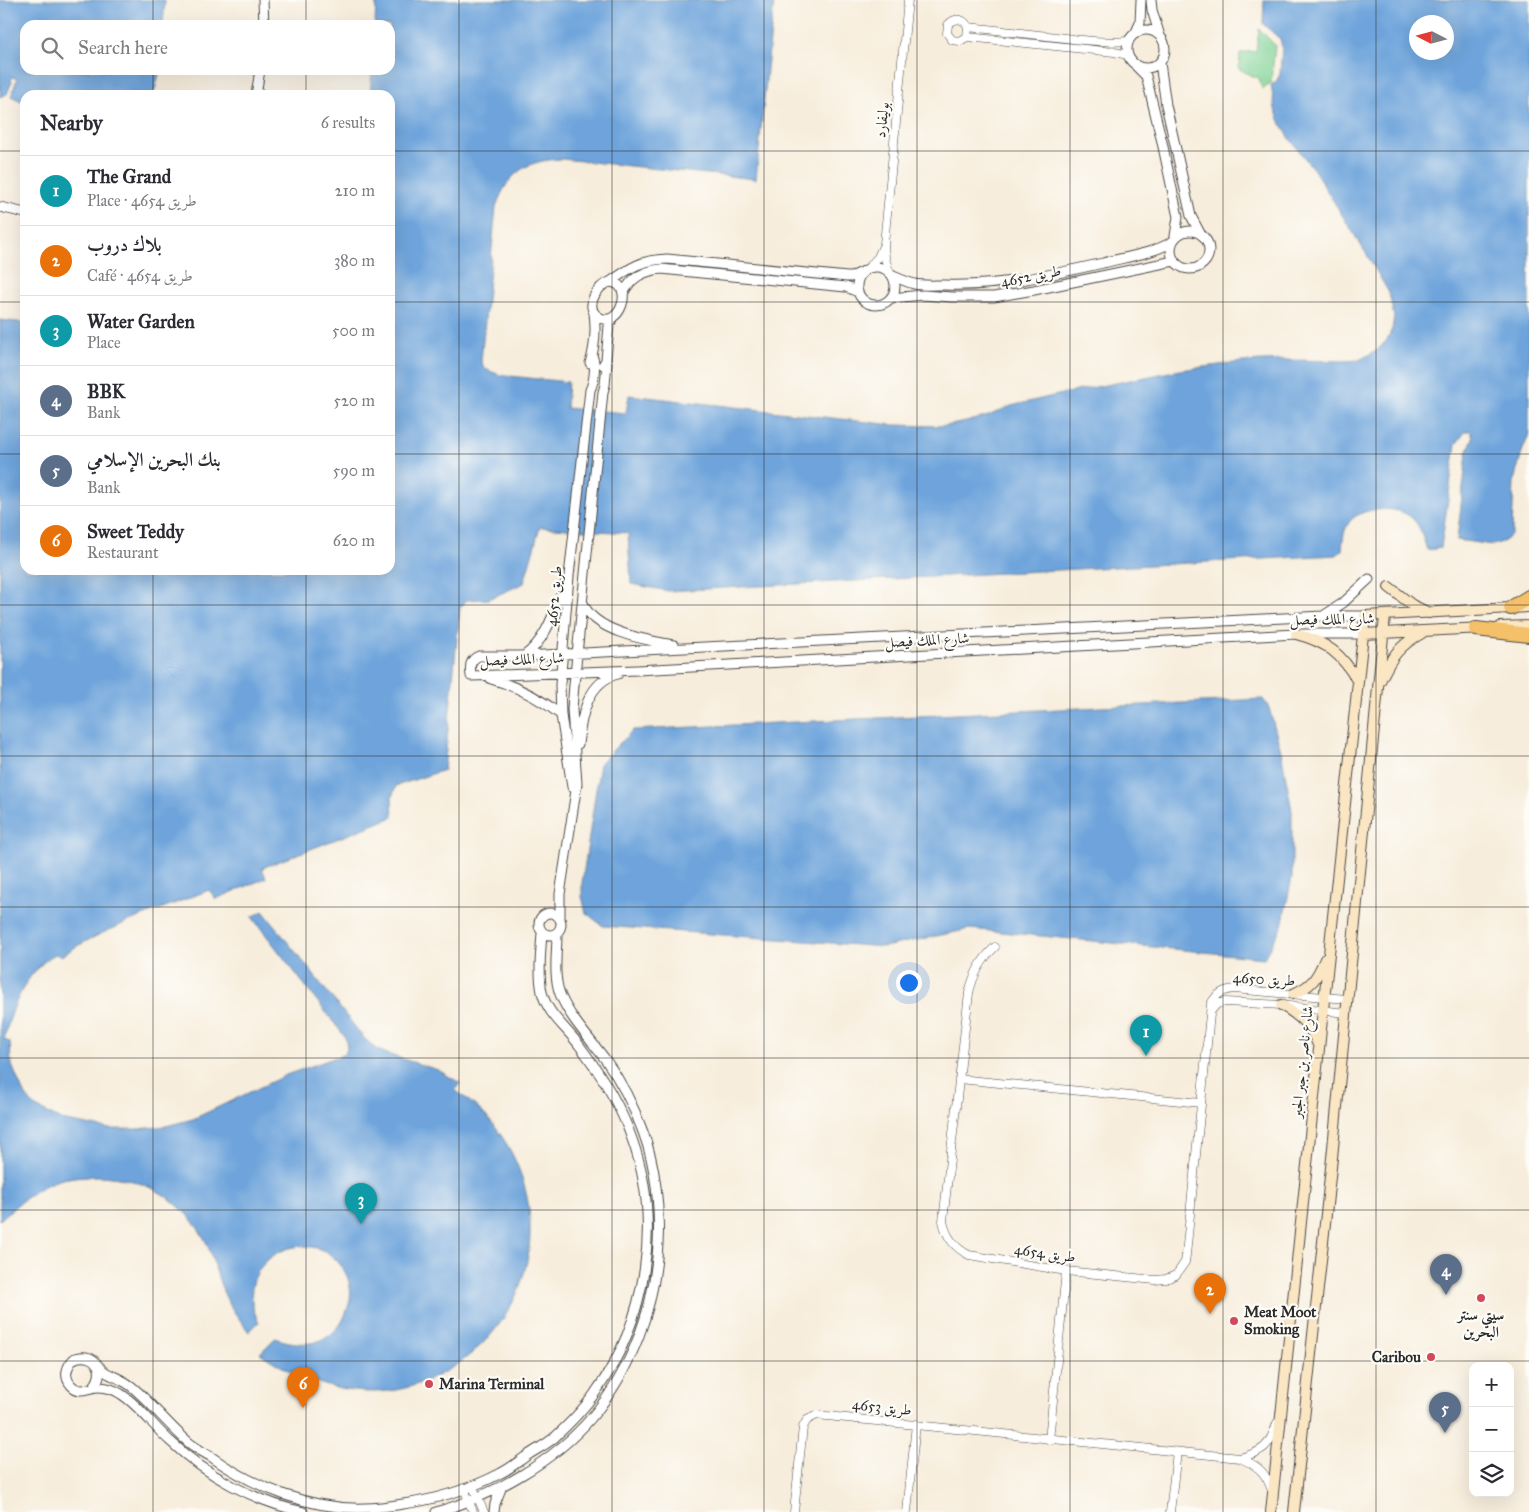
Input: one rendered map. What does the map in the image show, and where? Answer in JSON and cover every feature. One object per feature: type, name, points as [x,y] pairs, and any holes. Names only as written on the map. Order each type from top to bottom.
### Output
[{"type":"highway","points":[[1511,608],[1529,597]]},
{"type":"highway","points":[[1476,629],[1529,635]]},
{"type":"main road","points":[[1388,587],[1412,605],[1430,613]]},
{"type":"main road","name":"شارع الملك فيصل","points":[[1365,616],[1529,607]]},
{"type":"main road","name":"شارع ناصر بن جبر الجبر","points":[[1272,1512],[1324,996],[1365,616]]},
{"type":"main road","points":[[1294,1512],[1330,1178],[1376,689],[1385,616]]},
{"type":"main road","name":"شارع الملك فيصل","points":[[1363,634],[1529,626]]},
{"type":"main road","points":[[1376,689],[1389,661],[1399,648],[1425,632]]},
{"type":"main road","points":[[1296,634],[1312,638],[1326,645],[1339,655],[1350,668],[1358,682]]},
{"type":"main road","points":[[1293,994],[1315,980],[1330,946]]},
{"type":"main road","points":[[1281,1005],[1294,1012],[1305,1022],[1314,1034],[1319,1048]]},
{"type":"street","points":[[263,0],[264,20]]},
{"type":"street","name":"بوليفارد","points":[[891,274],[885,258],[884,244],[908,0]]},
{"type":"street","points":[[1141,0],[1140,23],[1127,45],[1128,56],[1131,62],[1146,76],[1162,142],[1178,217],[1170,248],[1171,255],[1174,261],[1186,269],[1202,265],[1207,260],[1209,245],[1206,238],[1200,233],[1186,230],[1173,239]]},
{"type":"street","points":[[1136,66],[1149,69],[1155,67],[1160,63],[1165,52],[1165,46],[1152,10],[1151,0]]},
{"type":"street","points":[[967,37],[969,30],[963,20],[955,19],[948,24],[949,37],[952,40],[960,41],[967,37],[1114,52],[1128,56]]},
{"type":"street","points":[[968,27],[1114,42],[1148,30],[1160,36]]},
{"type":"street","points":[[1160,63],[1166,105],[1190,216],[1200,233]]},
{"type":"street","points":[[257,90],[259,75]]},
{"type":"street","points":[[2,209],[20,212]]},
{"type":"street","name":"طريق 4652","points":[[891,274],[913,284],[973,286],[1064,272],[1145,253],[1164,247],[1173,239]]},
{"type":"street","name":"بوليفارد","points":[[866,270],[878,257],[884,244]]},
{"type":"street","points":[[858,292],[846,287],[661,269],[645,272],[626,287],[621,307],[612,319],[604,320],[600,318],[594,313],[592,305],[594,295],[600,287],[632,267],[643,262],[661,259],[847,277],[851,277],[866,270],[878,266],[891,274],[895,283],[895,291],[885,303],[869,304],[862,299],[857,285],[859,277],[866,270]]},
{"type":"street","name":"طريق 4652","points":[[891,298],[923,295],[966,298],[994,297],[1174,261]]},
{"type":"street","points":[[610,282],[620,285],[623,294]]},
{"type":"street","name":"طريق 4652","points":[[574,805],[560,715],[570,563],[594,362],[594,313]]},
{"type":"street","name":"طريق 4652","points":[[560,894],[577,784],[572,709],[602,392],[605,385],[609,326],[612,319]]},
{"type":"street","points":[[524,656],[538,644],[569,576]]},
{"type":"street","points":[[1323,616],[1347,600],[1369,579]]},
{"type":"street","points":[[582,600],[586,611],[592,617],[616,630],[636,638],[686,648]]},
{"type":"street","name":"شارع الملك فيصل","points":[[1363,634],[1296,634],[637,670],[481,676],[472,676],[470,665],[479,656],[524,656],[1323,616],[1365,616]]},
{"type":"street","points":[[576,757],[584,712],[590,696],[602,682],[612,676],[637,670]]},
{"type":"street","points":[[481,676],[522,690],[560,715]]},
{"type":"street","points":[[550,913],[560,894]]},
{"type":"street","points":[[436,1512],[474,1500],[522,1475],[560,1448],[590,1419],[602,1404],[637,1342],[654,1284],[659,1231],[655,1178],[644,1134],[621,1084],[569,1010],[560,993],[556,976],[557,934],[561,926],[560,894]]},
{"type":"street","points":[[303,1512],[272,1503],[221,1480],[184,1454],[127,1398],[115,1390],[100,1387],[80,1390],[70,1384],[66,1373],[67,1367],[75,1358],[91,1358],[104,1372],[126,1382],[140,1393],[188,1442],[228,1470],[277,1492],[304,1501],[326,1505],[363,1508],[419,1502],[468,1487],[504,1472],[553,1439],[595,1393],[613,1365],[634,1314],[647,1252],[646,1198],[641,1170],[632,1139],[610,1088],[571,1034],[558,1022],[548,1008],[542,992],[542,932],[539,926],[540,920],[544,915],[550,913],[560,919]]},
{"type":"street","points":[[542,932],[547,935],[557,934]]},
{"type":"street","name":"طريق 4654","points":[[994,947],[982,961],[971,985],[958,1079],[943,1221],[949,1238],[963,1252],[975,1257],[1066,1271],[1160,1280],[1176,1274],[1181,1269],[1186,1254],[1210,1011]]},
{"type":"street","name":"طريق 4650","points":[[1210,1011],[1211,1004],[1217,994],[1228,989],[1347,998]]},
{"type":"street","name":"طريق 4650","points":[[1210,1011],[1217,1004],[1225,1002],[1281,1005],[1345,1013]]},
{"type":"street","points":[[958,1079],[1201,1103]]},
{"type":"street","points":[[1049,1440],[1066,1271]]},
{"type":"street","points":[[92,1388],[100,1376],[100,1369],[96,1363]]},
{"type":"street","name":"طريق 4653","points":[[1240,1458],[1257,1453],[1272,1439],[1282,1408]]},
{"type":"street","name":"طريق 4653","points":[[794,1512],[803,1427],[810,1418],[820,1415],[1049,1440],[1240,1458],[1255,1464],[1264,1474],[1273,1495]]},
{"type":"street","points":[[907,1512],[916,1424]]},
{"type":"street","points":[[1170,1512],[1177,1452]]},
{"type":"street","points":[[494,1512],[502,1486]]},
{"type":"street","points":[[468,1487],[474,1500],[484,1512]]},
{"type":"street","points":[[473,1512],[474,1500]]},
{"type":"green space","points":[[1259,29],[1275,45],[1271,83],[1262,89],[1259,78],[1239,69],[1240,53],[1256,51]]},
{"type":"water","points":[[0,0],[165,0],[163,20],[20,20],[20,75],[159,75],[155,90],[20,90],[20,100],[11,96],[17,79],[12,77],[7,94],[0,97]]},
{"type":"water","points":[[376,0],[774,0],[756,179],[562,159],[539,162],[520,170],[506,185],[496,207],[481,361],[485,369],[500,375],[568,382],[566,408],[626,413],[629,395],[894,425],[945,426],[988,416],[1011,406],[1180,370],[1242,362],[1359,360],[1376,351],[1387,340],[1392,329],[1394,317],[1389,293],[1314,170],[1281,124],[1275,109],[1271,85],[1276,82],[1280,74],[1282,47],[1280,39],[1263,24],[1264,0],[1529,0],[1529,434],[1514,481],[1512,533],[1505,541],[1493,545],[1457,540],[1467,453],[1473,438],[1471,431],[1466,431],[1456,444],[1441,548],[1427,550],[1420,529],[1412,518],[1397,511],[1378,509],[1353,518],[1346,527],[1342,550],[1337,555],[668,591],[631,584],[628,533],[540,527],[524,583],[489,599],[467,600],[460,608],[444,770],[396,786],[392,797],[393,817],[262,868],[266,878],[216,899],[209,890],[96,936],[61,956],[55,954],[36,970],[21,991],[11,1015],[4,1040],[10,1042],[11,1063],[23,1092],[34,1106],[61,1120],[109,1129],[138,1129],[166,1126],[193,1119],[286,1075],[345,1054],[347,1047],[345,1037],[252,917],[263,911],[364,1038],[376,1049],[438,1070],[460,1083],[455,1090],[479,1109],[492,1123],[511,1153],[524,1184],[530,1217],[529,1250],[521,1283],[507,1313],[486,1340],[459,1363],[437,1376],[404,1388],[378,1392],[360,1392],[325,1385],[308,1379],[291,1372],[260,1353],[275,1338],[299,1343],[310,1343],[320,1340],[329,1336],[337,1329],[343,1319],[350,1299],[348,1278],[333,1257],[315,1248],[297,1247],[279,1252],[264,1264],[254,1280],[252,1299],[259,1322],[249,1332],[225,1297],[208,1246],[196,1225],[173,1202],[146,1186],[114,1177],[66,1178],[48,1184],[35,1192],[0,1220],[0,320],[20,322],[20,575],[395,575],[395,90],[370,90],[372,75],[395,75],[395,20],[375,20]]},
{"type":"water","points":[[1263,699],[1269,708],[1281,751],[1292,811],[1292,877],[1282,926],[1264,958],[970,929],[884,947],[603,926],[586,913],[582,896],[582,883],[600,763],[633,730]]},
{"type":"place","name":"The Grand","points":[[1146,1056]]},
{"type":"place","name":"Water Garden","points":[[361,1224]]},
{"type":"place","name":"BBK","points":[[1446,1295]]},
{"type":"place","name":"سيتي سنتر البحرين","points":[[1481,1298]]},
{"type":"place","name":"بلاك دروب","points":[[1210,1314]]},
{"type":"place","name":"Meat Moot Smoking","points":[[1234,1321]]},
{"type":"place","name":"Caribou","points":[[1431,1357]]},
{"type":"place","name":"Marina Terminal","points":[[429,1384]]},
{"type":"place","name":"Sweet Teddy","points":[[303,1408]]},
{"type":"place","name":"بنك البحرين الإسلامي","points":[[1445,1433]]}]
